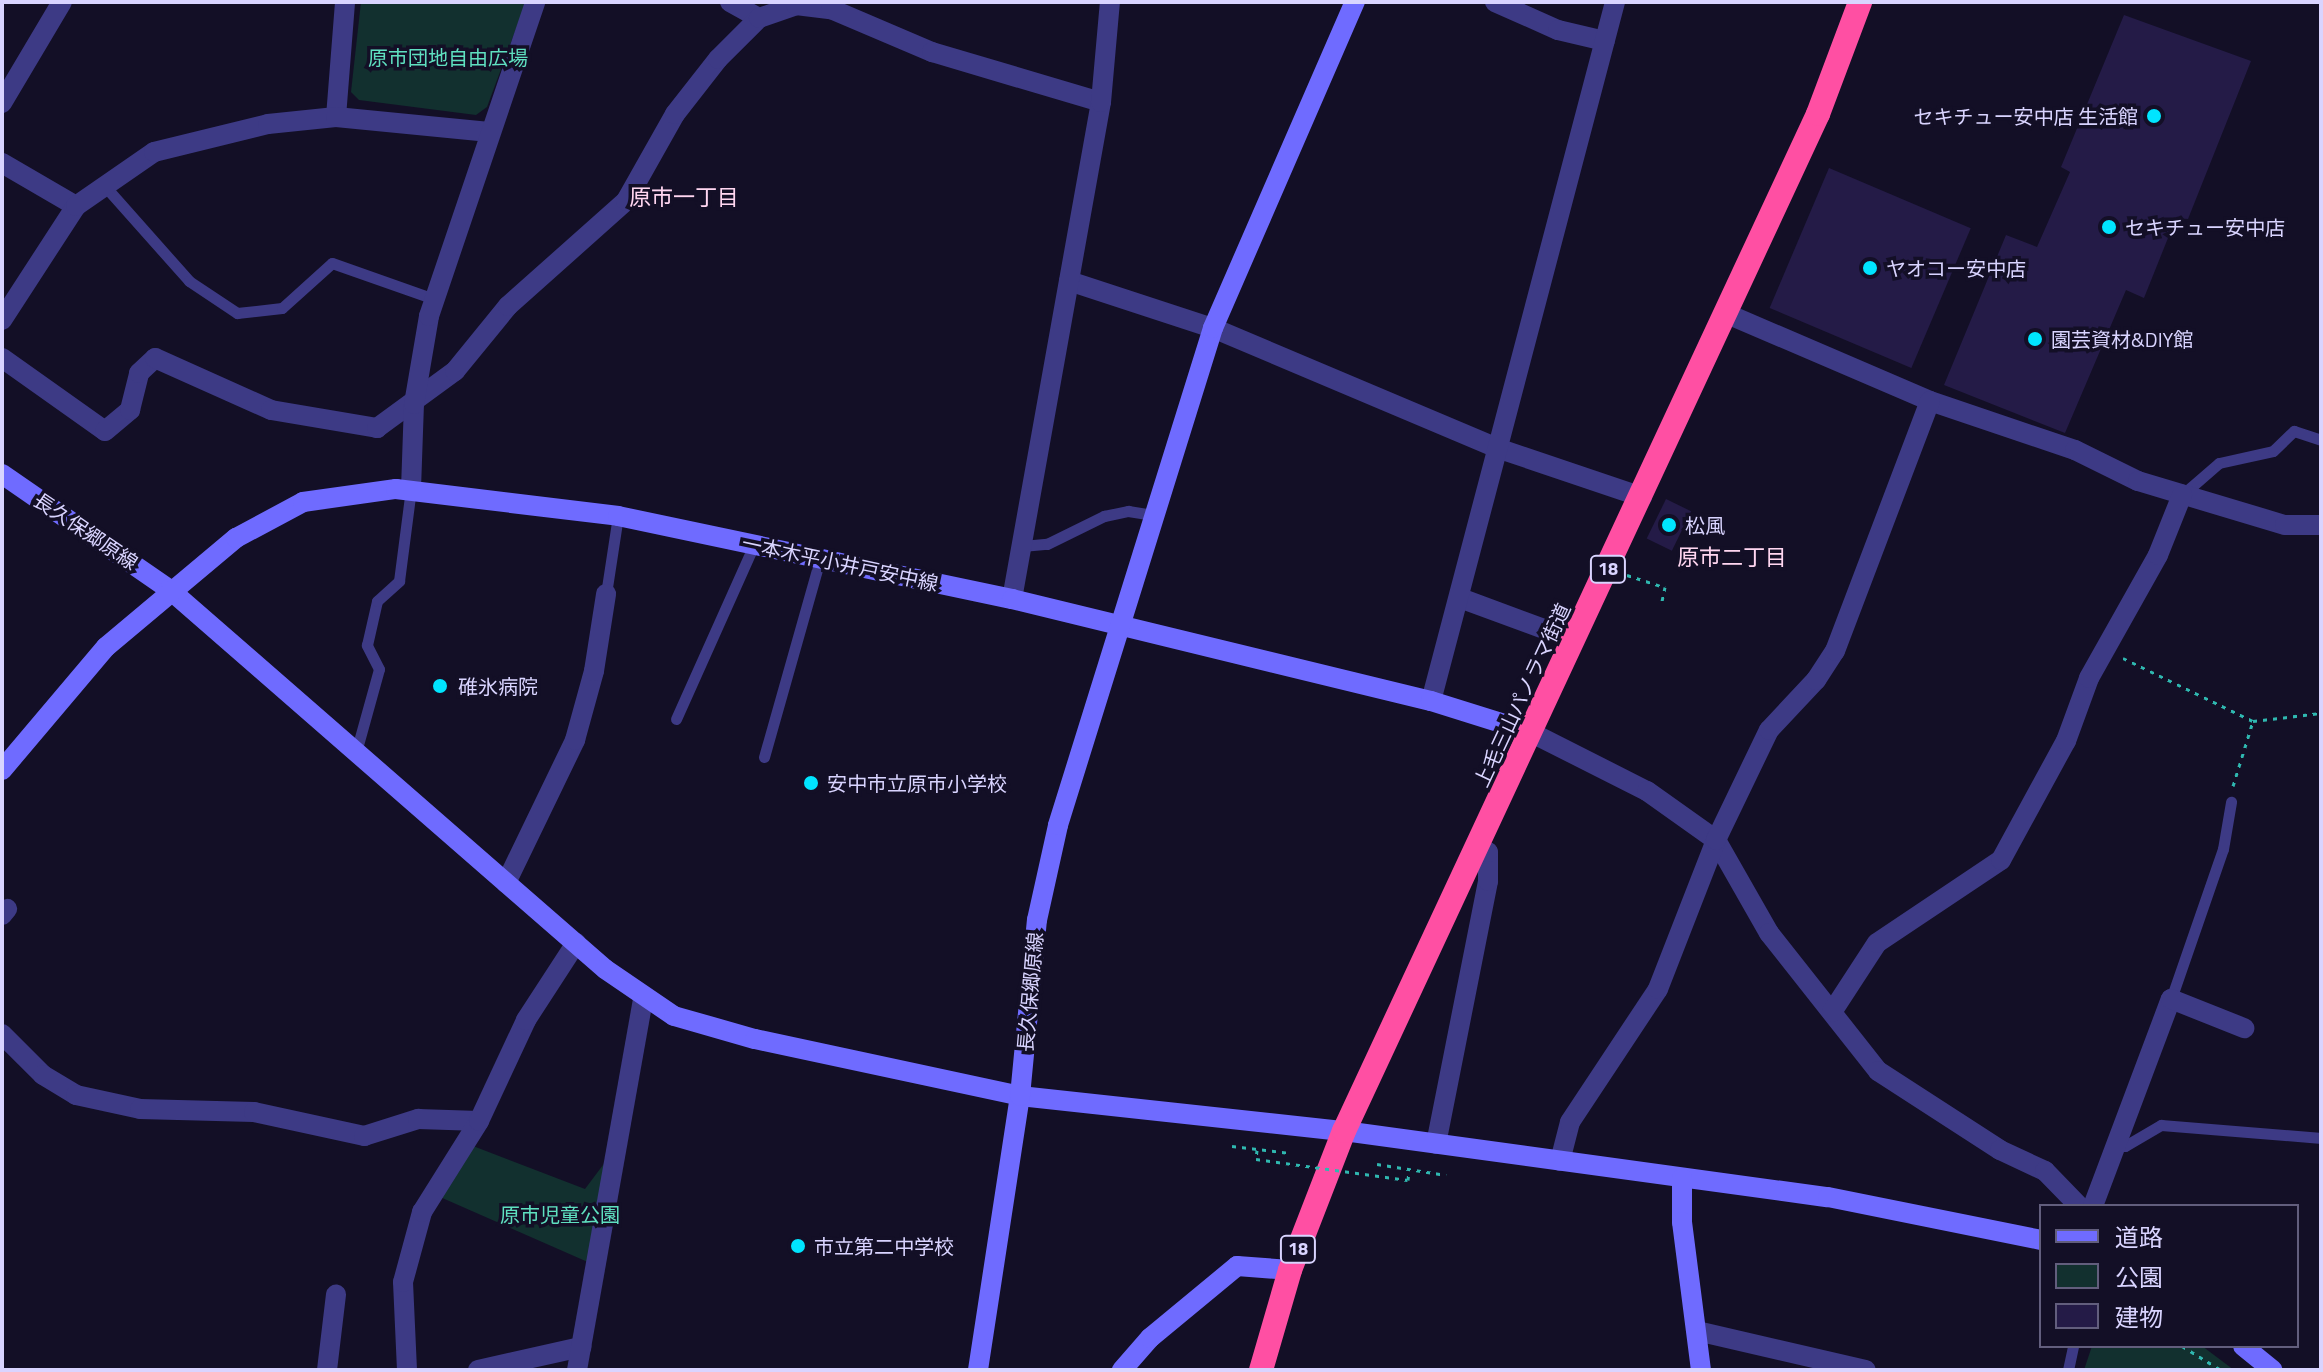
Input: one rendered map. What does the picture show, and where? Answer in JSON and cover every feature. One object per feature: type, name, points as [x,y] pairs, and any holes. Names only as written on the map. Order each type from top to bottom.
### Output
[{"type":"highway","name":"上毛三山パノラマ街道","points":[[1261,1370],[1290,1270],[1344,1131],[1818,114],[1860,2]]},
{"type":"street","points":[[2,103],[62,2]]},
{"type":"street","points":[[336,117],[345,2]]},
{"type":"street","points":[[411,489],[414,404],[434,299],[535,2]]},
{"type":"street","points":[[730,2],[759,18]]},
{"type":"street","points":[[1012,599],[1101,102],[1110,2]]},
{"type":"street","points":[[1120,623],[1213,328],[1355,2]]},
{"type":"street","points":[[1495,2],[1558,30],[1605,41]]},
{"type":"street","points":[[1431,701],[1500,449],[1615,2]]},
{"type":"street","points":[[2,358],[105,431],[130,410],[139,373],[155,358],[271,410],[377,428],[414,404],[455,371],[508,306],[626,201],[696,83],[759,18],[814,4],[932,52],[1101,102]]},
{"type":"street","points":[[2,320],[76,206],[102,184],[154,152],[268,124],[336,117],[489,132]]},
{"type":"street","points":[[2,163],[76,206]]},
{"type":"street","points":[[1069,281],[1213,328],[1500,449],[1642,497]]},
{"type":"street","points":[[1725,313],[1930,401],[2075,450],[2138,481],[2285,525],[2321,525]]},
{"type":"street","points":[[1560,1161],[1570,1122],[1658,989],[1716,840],[1769,730],[1816,680],[1835,651],[1930,401]]},
{"type":"street","name":"長久保郷原線","points":[[2,474],[169,589],[576,943],[643,998],[674,1016],[755,1039],[1020,1096],[1344,1131],[1828,1197],[2039,1240]]},
{"type":"street","name":"一本木平小井戸安中線","points":[[2,770],[106,647],[169,589],[269,516],[303,502],[411,489],[618,516],[1012,599],[1431,701],[1530,732]]},
{"type":"street","points":[[1832,1012],[1877,943],[2001,860],[2066,741],[2105,649],[2158,555],[2182,495]]},
{"type":"street","points":[[506,883],[575,740],[594,671],[606,594]]},
{"type":"street","points":[[1460,598],[1574,640]]},
{"type":"street","name":"長久保郷原線","points":[[978,1370],[1020,1096],[1037,920],[1058,825],[1120,623]]},
{"type":"street","points":[[1530,732],[1647,791],[1716,840],[1769,933],[1878,1071],[2000,1150],[2045,1171],[2077,1204]]},
{"type":"street","points":[[1436,1144],[1488,881],[1488,852],[1476,848]]},
{"type":"street","points":[[407,1370],[403,1282],[408,1250],[422,1212],[479,1121],[526,1020],[576,943]]},
{"type":"street","points":[[577,1370],[643,998]]},
{"type":"street","points":[[2094,1204],[2171,999],[2244,1028]]},
{"type":"street","points":[[2,1034],[43,1075],[76,1095],[140,1109],[254,1112],[364,1136],[418,1119],[479,1121]]},
{"type":"street","points":[[1682,1178],[1682,1222],[1701,1370]]},
{"type":"street","points":[[1122,1370],[1150,1338],[1237,1266],[1290,1270]]},
{"type":"street","points":[[327,1370],[336,1295]]},
{"type":"street","points":[[1697,1331],[1866,1370]]},
{"type":"street","points":[[478,1370],[581,1347]]},
{"type":"street","points":[[2246,1348],[2273,1370]]},
{"type":"lane","points":[[102,184],[189,281],[237,313],[282,308],[332,263],[434,299]]},
{"type":"lane","points":[[2182,495],[2219,463],[2273,451],[2294,431],[2321,440]]},
{"type":"lane","points":[[356,752],[379,669],[367,645],[377,601],[399,581],[411,489]]},
{"type":"lane","points":[[1022,546],[1047,544],[1104,516],[1128,511],[1154,515]]},
{"type":"lane","points":[[606,594],[618,516]]},
{"type":"lane","points":[[676,719],[754,545]]},
{"type":"lane","points":[[764,757],[820,559]]},
{"type":"lane","points":[[2171,999],[2223,849],[2231,802]]},
{"type":"lane","points":[[2114,1145],[2125,1146],[2161,1125],[2321,1138]]},
{"type":"lane","points":[[2068,1370],[2073,1348]]},
{"type":"path","points":[[1608,570],[1665,587],[1661,606]]},
{"type":"path","points":[[2105,649],[2253,721],[2321,713]]},
{"type":"path","points":[[2231,802],[2253,721]]},
{"type":"path","points":[[1232,1146],[1290,1153]]},
{"type":"path","points":[[1257,1150],[1256,1159],[1408,1180],[1409,1171]]},
{"type":"path","points":[[1377,1164],[1446,1175]]},
{"type":"path","points":[[2185,1348],[2221,1370]]},
{"type":"green space","name":"原市団地自由広場","points":[[361,2],[526,2],[487,107],[476,115],[359,100],[351,92]]},
{"type":"green space","name":"原市児童公園","points":[[473,1146],[585,1189],[609,1157],[590,1263],[440,1197]]},
{"type":"green space","points":[[2091,1348],[2205,1348],[2234,1370],[2084,1370]]},
{"type":"building","name":"セキチュー安中店","points":[[2124,15],[2251,61],[2188,219],[2176,218],[2144,298],[2126,290],[2065,433],[1944,385],[2006,235],[2037,247],[2070,172],[2061,167]]},
{"type":"building","name":"ヤオコー安中店","points":[[1829,168],[1971,228],[1911,368],[1770,308]]},
{"type":"building","name":"松風","points":[[1666,499],[1691,511],[1672,551],[1647,539]]},
{"type":"place","name":"セキチュー安中店 生活館","points":[[2154,116]]},
{"type":"place","name":"セキチュー安中店","points":[[2109,227]]},
{"type":"place","name":"ヤオコー安中店","points":[[1870,268]]},
{"type":"place","name":"園芸資材&DIY館","points":[[2035,339]]},
{"type":"place","name":"松風","points":[[1669,525]]},
{"type":"place","name":"碓氷病院","points":[[440,686]]},
{"type":"place","name":"安中市立原市小学校","points":[[811,783]]},
{"type":"place","name":"市立第二中学校","points":[[798,1246]]},
{"type":"district","name":"原市一丁目","points":[[684,198]]},
{"type":"district","name":"原市二丁目","points":[[1732,558]]}]
